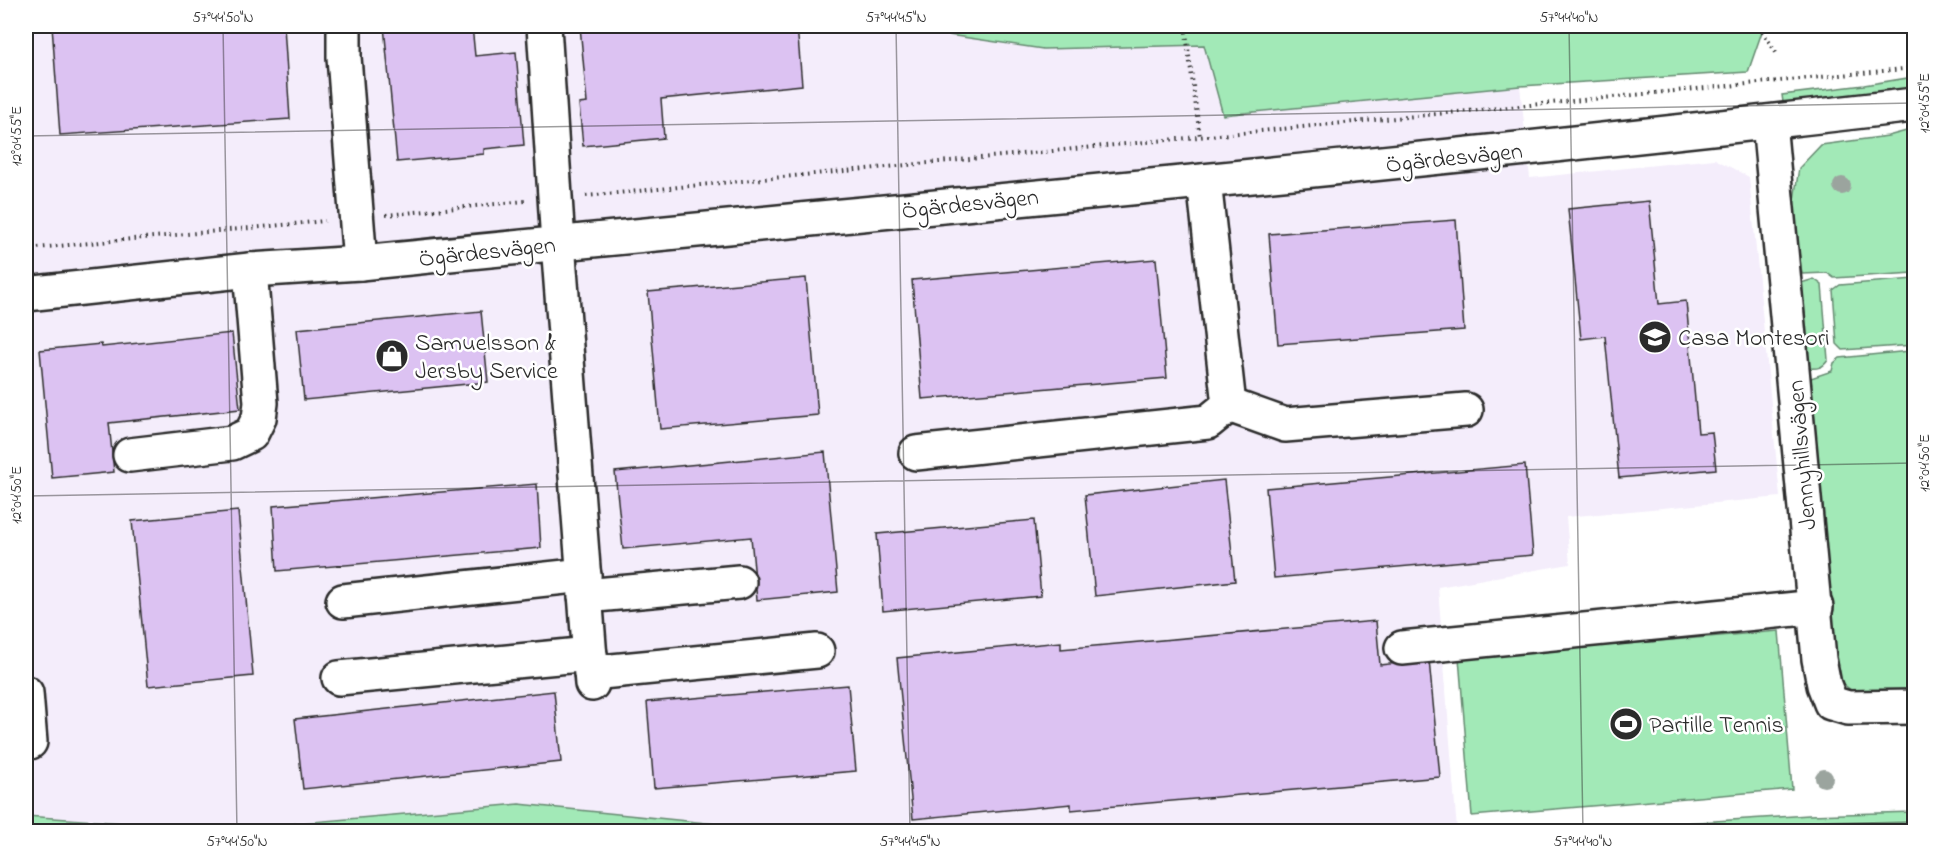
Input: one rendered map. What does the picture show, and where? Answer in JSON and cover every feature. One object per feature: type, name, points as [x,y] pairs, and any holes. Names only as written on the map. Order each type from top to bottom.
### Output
[{"type":"street","points":[[344,26],[344,57],[360,263]]},
{"type":"street","points":[[544,26],[558,243],[591,670]]},
{"type":"street","name":"Ögärdesvägen","points":[[26,294],[250,270],[360,263],[1529,149],[1914,105]]},
{"type":"street","name":"Jennyhillsvägen","points":[[1769,122],[1824,684],[1831,703],[1848,708],[1914,707]]},
{"type":"street","points":[[1204,181],[1229,405]]},
{"type":"street","points":[[130,455],[232,443],[251,434],[259,417],[261,403],[250,270]]},
{"type":"street","points":[[1229,405],[1285,425],[1466,410]]},
{"type":"street","points":[[915,453],[1208,422],[1229,405]]},
{"type":"street","points":[[343,600],[584,585],[739,582]]},
{"type":"street","points":[[1402,648],[1816,607]]},
{"type":"street","points":[[339,678],[591,670],[817,651]]},
{"type":"street","points":[[26,693],[30,742]]},
{"type":"path","points":[[1185,26],[1200,137]]},
{"type":"path","points":[[1759,26],[1777,54]]},
{"type":"path","points":[[26,249],[1914,68]]},
{"type":"shaded area","points":[[26,26],[907,26],[908,29],[1043,49],[1204,45],[1223,115],[1520,86],[1530,178],[1715,159],[1749,177],[1780,497],[1566,517],[1570,564],[1438,587],[1457,831],[787,832],[519,804],[222,830],[26,816]]},
{"type":"green space","points":[[907,26],[1764,26],[1748,72],[1520,86],[1223,115],[1204,45],[1043,49],[908,29]]},
{"type":"green space","points":[[1914,77],[1914,93],[1790,107],[1783,102],[1782,95]]},
{"type":"green space","points":[[1914,129],[1914,273],[1834,278],[1827,273],[1802,274],[1793,206],[1799,168],[1821,145],[1888,136]]},
{"type":"green space","points":[[1814,279],[1822,285],[1828,360],[1817,368],[1808,368],[1801,283]]},
{"type":"green space","points":[[1914,279],[1914,345],[1843,350],[1837,344],[1833,290],[1840,285]]},
{"type":"green space","points":[[1910,351],[1914,353],[1914,694],[1856,694],[1843,684],[1835,667],[1811,378],[1832,371],[1834,363],[1840,358]]},
{"type":"green space","name":"Partille Tennis","points":[[1779,631],[1792,789],[1472,816],[1459,658]]},
{"type":"green space","points":[[519,804],[787,831],[26,831],[26,816],[222,830]]},
{"type":"green space","points":[[1914,812],[1914,831],[1554,831],[1809,815]]},
{"type":"building","points":[[52,26],[284,26],[290,119],[60,135]]},
{"type":"building","points":[[384,26],[472,26],[475,56],[516,52],[524,145],[484,149],[484,154],[397,162]]},
{"type":"building","points":[[580,26],[797,26],[802,85],[661,99],[664,138],[583,146],[579,104],[587,103]]},
{"type":"building","points":[[1649,201],[1659,304],[1686,301],[1698,433],[1712,432],[1716,469],[1619,478],[1605,336],[1581,339],[1568,209]]},
{"type":"building","points":[[1456,220],[1464,330],[1278,344],[1269,234]]},
{"type":"building","points":[[1156,259],[1167,378],[922,399],[912,280]]},
{"type":"building","points":[[806,278],[818,415],[660,429],[648,292]]},
{"type":"building","name":"Samuelsson & Jersby Service","points":[[481,311],[488,382],[304,400],[297,329]]},
{"type":"building","points":[[232,333],[240,409],[109,423],[114,472],[52,478],[40,350],[101,344],[102,347]]},
{"type":"building","points":[[825,452],[838,592],[757,600],[751,537],[623,549],[615,472]]},
{"type":"building","points":[[1525,465],[1533,555],[1274,578],[1266,488]]},
{"type":"building","points":[[1224,480],[1235,581],[1095,596],[1085,495]]},
{"type":"building","points":[[537,484],[541,548],[277,571],[273,506]]},
{"type":"building","points":[[238,511],[253,676],[148,686],[132,521]]},
{"type":"building","points":[[1034,520],[1041,596],[883,611],[877,534]]},
{"type":"building","points":[[1376,621],[1380,665],[1429,660],[1440,777],[1071,810],[1071,804],[913,819],[897,658],[1061,642],[1061,649]]},
{"type":"building","points":[[848,685],[856,771],[654,788],[647,702]]},
{"type":"building","points":[[554,691],[561,762],[303,789],[295,719]]},
{"type":"place","name":"Casa Montesori","points":[[1655,337]]},
{"type":"place","name":"Samuelsson & Jersby Service","points":[[392,356]]},
{"type":"place","name":"Partille Tennis","points":[[1626,724]]}]
